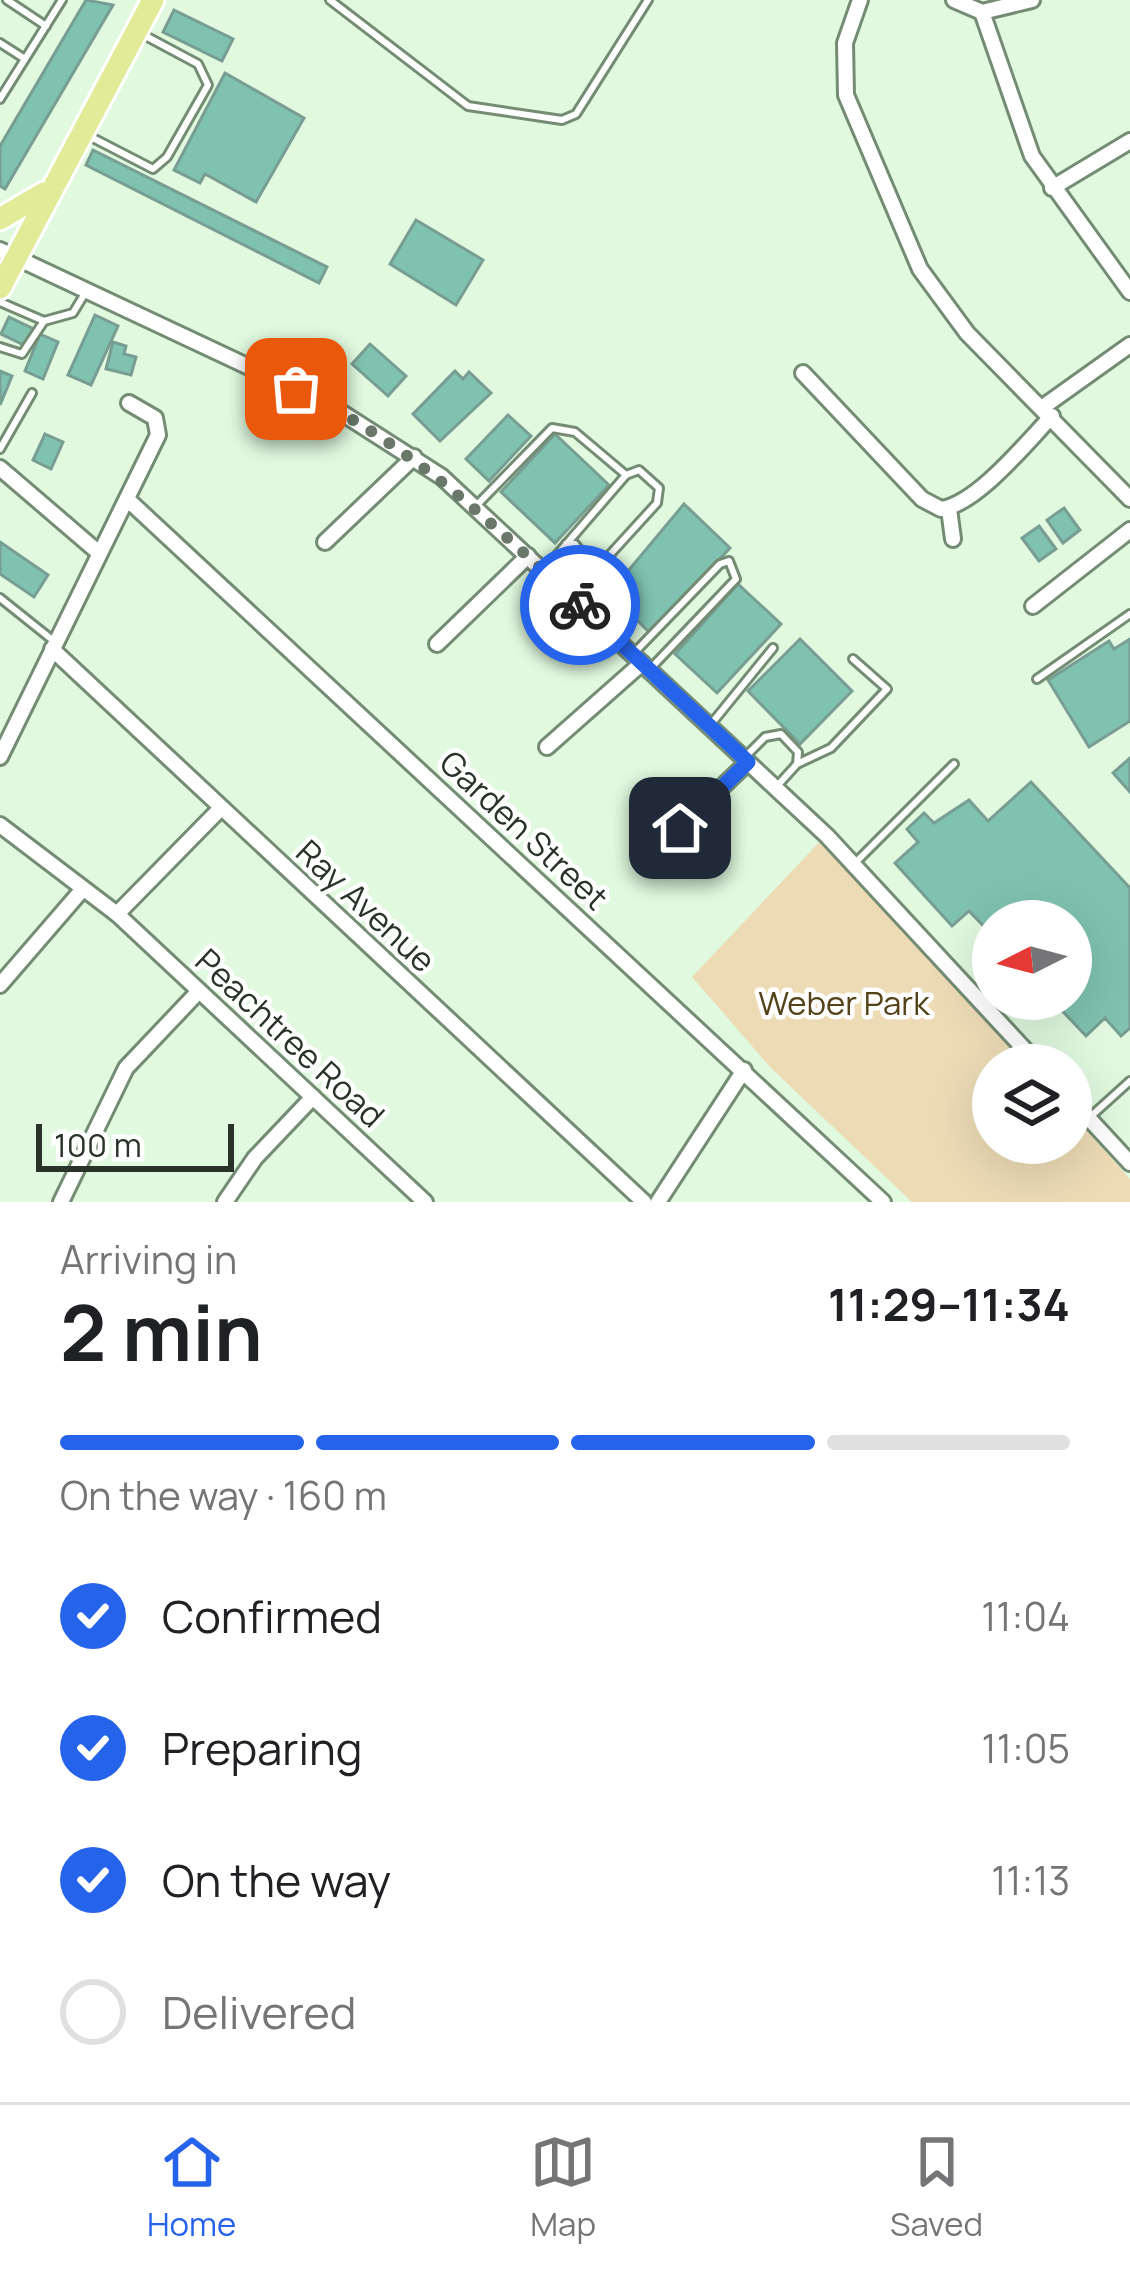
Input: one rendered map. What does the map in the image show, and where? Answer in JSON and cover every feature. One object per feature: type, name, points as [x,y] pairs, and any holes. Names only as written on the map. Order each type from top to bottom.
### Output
[{"type":"main road","points":[[0,288],[8,254],[153,0]]},
{"type":"main road","points":[[0,219],[36,200],[52,184]]},
{"type":"street","points":[[860,0],[845,43],[846,95],[901,234],[967,333],[1130,499]]},
{"type":"street","points":[[954,0],[982,12],[1032,0]]},
{"type":"street","points":[[982,12],[1032,155],[1130,292]]},
{"type":"street","points":[[1052,188],[1130,141]]},
{"type":"street","points":[[8,254],[328,404],[414,457],[476,507],[775,787],[1020,1044]]},
{"type":"street","points":[[802,373],[927,504],[949,508],[1000,470],[1048,412],[1130,345]]},
{"type":"street","points":[[0,757],[158,435],[154,418],[129,403]]},
{"type":"street","points":[[325,542],[414,457]]},
{"type":"street","points":[[0,468],[99,553]]},
{"type":"street","name":"Garden Street","points":[[127,499],[744,1070],[874,1199]]},
{"type":"street","points":[[949,508],[953,539]]},
{"type":"street","points":[[1033,606],[1130,530]]},
{"type":"street","points":[[437,644],[528,556]]},
{"type":"street","name":"Ray Avenue","points":[[53,646],[644,1202]]},
{"type":"street","points":[[547,747],[641,662]]},
{"type":"street","points":[[645,861],[746,760]]},
{"type":"street","points":[[117,914],[221,808]]},
{"type":"street","name":"Peachtree Road","points":[[0,826],[117,914],[425,1202]]},
{"type":"street","points":[[0,985],[82,890]]},
{"type":"street","points":[[61,1202],[126,1068],[199,991]]},
{"type":"street","points":[[658,1202],[744,1070]]},
{"type":"street","points":[[225,1202],[255,1158],[313,1097]]},
{"type":"street","points":[[1092,1121],[1130,1162]]},
{"type":"lane","points":[[7,0],[46,26]]},
{"type":"lane","points":[[0,98],[62,0]]},
{"type":"lane","points":[[330,0],[468,106],[562,120],[576,114],[647,0]]},
{"type":"lane","points":[[81,131],[153,169],[167,157],[208,85],[197,64],[136,30]]},
{"type":"lane","points":[[0,43],[25,59]]},
{"type":"lane","points":[[0,302],[44,320],[74,313],[88,289]]},
{"type":"lane","points":[[0,347],[22,355],[44,320]]},
{"type":"lane","points":[[0,449],[32,393]]},
{"type":"lane","points":[[476,507],[552,428],[575,432],[626,475]]},
{"type":"lane","points":[[543,571],[626,475],[639,470],[646,474],[658,488],[658,500],[572,597]]},
{"type":"lane","points":[[566,544],[575,544],[595,570]]},
{"type":"lane","points":[[729,561],[736,579],[641,662],[720,564],[729,561]]},
{"type":"lane","points":[[593,617],[624,586]]},
{"type":"lane","points":[[0,598],[53,646]]},
{"type":"lane","points":[[1037,679],[1130,614]]},
{"type":"lane","points":[[710,726],[773,648]]},
{"type":"lane","points":[[775,787],[797,764],[831,748],[887,689],[853,658]]},
{"type":"lane","points":[[746,760],[765,737],[781,734],[798,752],[797,764]]},
{"type":"lane","points":[[854,865],[954,764]]},
{"type":"lane","points":[[1092,1115],[1130,1081]]},
{"type":"green space","name":"Weber Park","points":[[826,835],[972,1000],[972,1020],[989,1020],[1010,1044],[972,1044],[972,1164],[1092,1164],[1092,1136],[1130,1179],[1130,1202],[912,1202],[771,1068],[692,977]]},
{"type":"building","points":[[86,0],[113,5],[5,189],[0,186],[0,146]]},
{"type":"building","points":[[174,10],[233,39],[222,61],[163,32]]},
{"type":"building","points":[[225,73],[304,118],[256,202],[205,174],[200,183],[174,170]]},
{"type":"building","points":[[93,150],[327,267],[319,283],[86,165]]},
{"type":"building","points":[[416,220],[483,260],[456,305],[390,264]]},
{"type":"building","points":[[95,315],[118,326],[91,385],[68,375]]},
{"type":"building","points":[[9,317],[36,330],[28,347],[1,334]]},
{"type":"building","points":[[40,334],[58,342],[43,379],[25,371]]},
{"type":"building","points":[[113,342],[126,346],[124,354],[136,357],[131,375],[106,369]]},
{"type":"building","points":[[370,344],[406,376],[388,396],[352,364]]},
{"type":"building","points":[[0,371],[12,376],[0,405]]},
{"type":"building","points":[[455,371],[463,379],[469,372],[491,393],[440,441],[413,414]]},
{"type":"building","points":[[508,415],[531,436],[489,481],[466,459]]},
{"type":"building","points":[[45,434],[63,442],[51,469],[33,460]]},
{"type":"building","points":[[555,434],[609,485],[555,543],[501,492]]},
{"type":"building","points":[[684,504],[730,548],[650,633],[616,599],[631,584],[623,577]]},
{"type":"building","points":[[1064,508],[1080,530],[1063,543],[1047,520]]},
{"type":"building","points":[[1039,526],[1056,549],[1039,561],[1022,538]]},
{"type":"building","points":[[0,542],[48,575],[34,597],[0,574]]},
{"type":"building","points":[[738,584],[781,624],[717,693],[675,654]]},
{"type":"building","points":[[800,639],[852,691],[800,744],[748,691]]},
{"type":"building","points":[[1130,639],[1130,721],[1089,747],[1048,680],[1109,641],[1114,649]]},
{"type":"building","points":[[1130,758],[1130,792],[1113,773]]},
{"type":"building","points":[[1031,782],[1130,888],[1130,1028],[1121,1036],[1105,1018],[1086,1036],[1071,1020],[1092,1020],[1092,900],[972,900],[972,914],[969,911],[952,926],[895,863],[918,842],[907,829],[924,813],[934,823],[969,800],[988,821]]},
{"type":"way so far","points":[[296,389],[376,431],[442,477],[580,605]]},
{"type":"route","points":[[580,605],[748,762],[680,828]]}]
